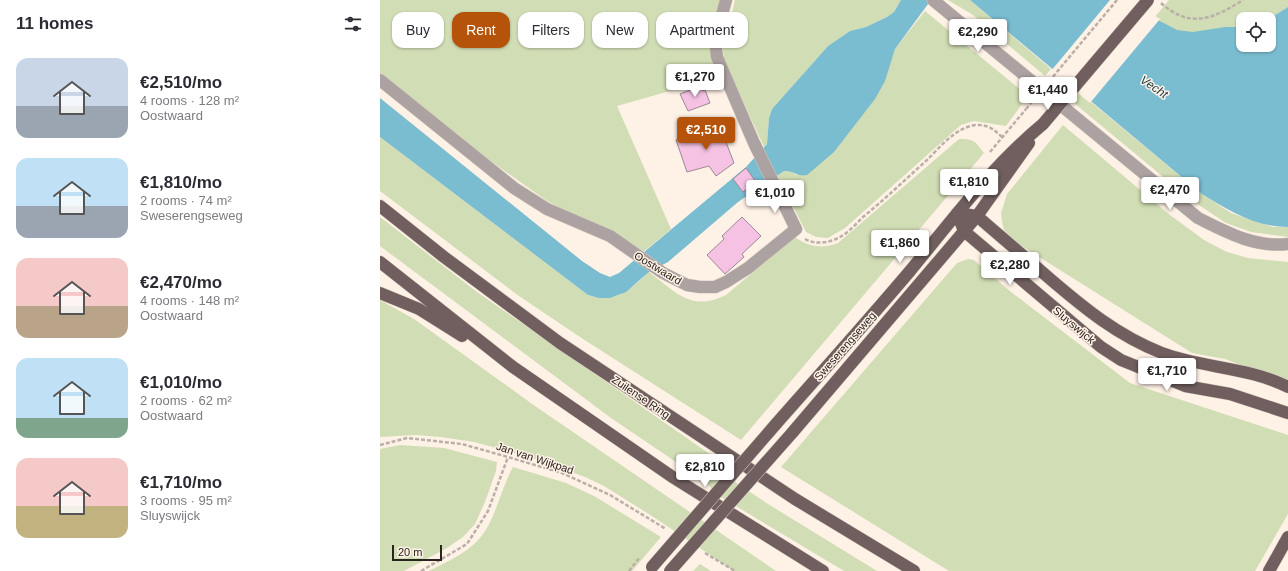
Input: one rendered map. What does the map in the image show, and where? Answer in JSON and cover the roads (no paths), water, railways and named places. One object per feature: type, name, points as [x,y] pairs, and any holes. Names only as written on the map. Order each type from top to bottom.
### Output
[{"type":"main road","name":"Sweserengseweg","points":[[670,571],[792,433],[977,216],[1043,124],[1148,0]]},
{"type":"main road","name":"Sweserengseweg","points":[[651,569],[908,273],[957,213],[1018,146],[1043,124]]},
{"type":"main road","name":"Zuilense Ring","points":[[380,206],[444,257],[560,343],[795,499],[914,571]]},
{"type":"main road","points":[[957,213],[977,216]]},
{"type":"main road","name":"Sluyswijck","points":[[957,213],[964,231],[1101,347],[1121,360],[1185,386],[1230,394],[1288,413]]},
{"type":"main road","name":"Sluyswijck","points":[[977,216],[1080,304],[1105,324],[1132,341],[1164,354],[1243,372],[1288,387]]},
{"type":"main road","points":[[380,262],[512,367]]},
{"type":"main road","points":[[380,293],[419,309],[512,367],[674,478],[823,571]]},
{"type":"main road","points":[[1269,571],[1288,537]]},
{"type":"street","name":"Oostwaard","points":[[380,80],[514,188],[547,208],[610,236],[663,273],[687,285],[700,288],[715,287],[748,268],[796,229],[754,143],[724,75],[715,48],[715,41],[726,0]]},
{"type":"street","points":[[935,1],[1198,218],[1240,239],[1279,245],[1288,244]]},
{"type":"water","points":[[901,0],[931,0],[895,49],[885,81],[875,99],[834,152],[807,175],[784,171],[738,202],[668,262],[649,272],[626,292],[610,298],[599,298],[588,295],[380,137],[380,98],[582,261],[600,273],[610,277],[619,273],[746,167],[767,144],[769,118],[772,109],[828,46],[850,31],[866,27],[887,17],[894,12]]},
{"type":"water","name":"Vecht","points":[[970,0],[1127,0],[1154,18],[1177,30],[1193,32],[1225,27],[1236,27],[1236,52],[1276,52],[1276,15],[1288,7],[1288,227],[1265,224],[1243,217],[1202,194]]}]
